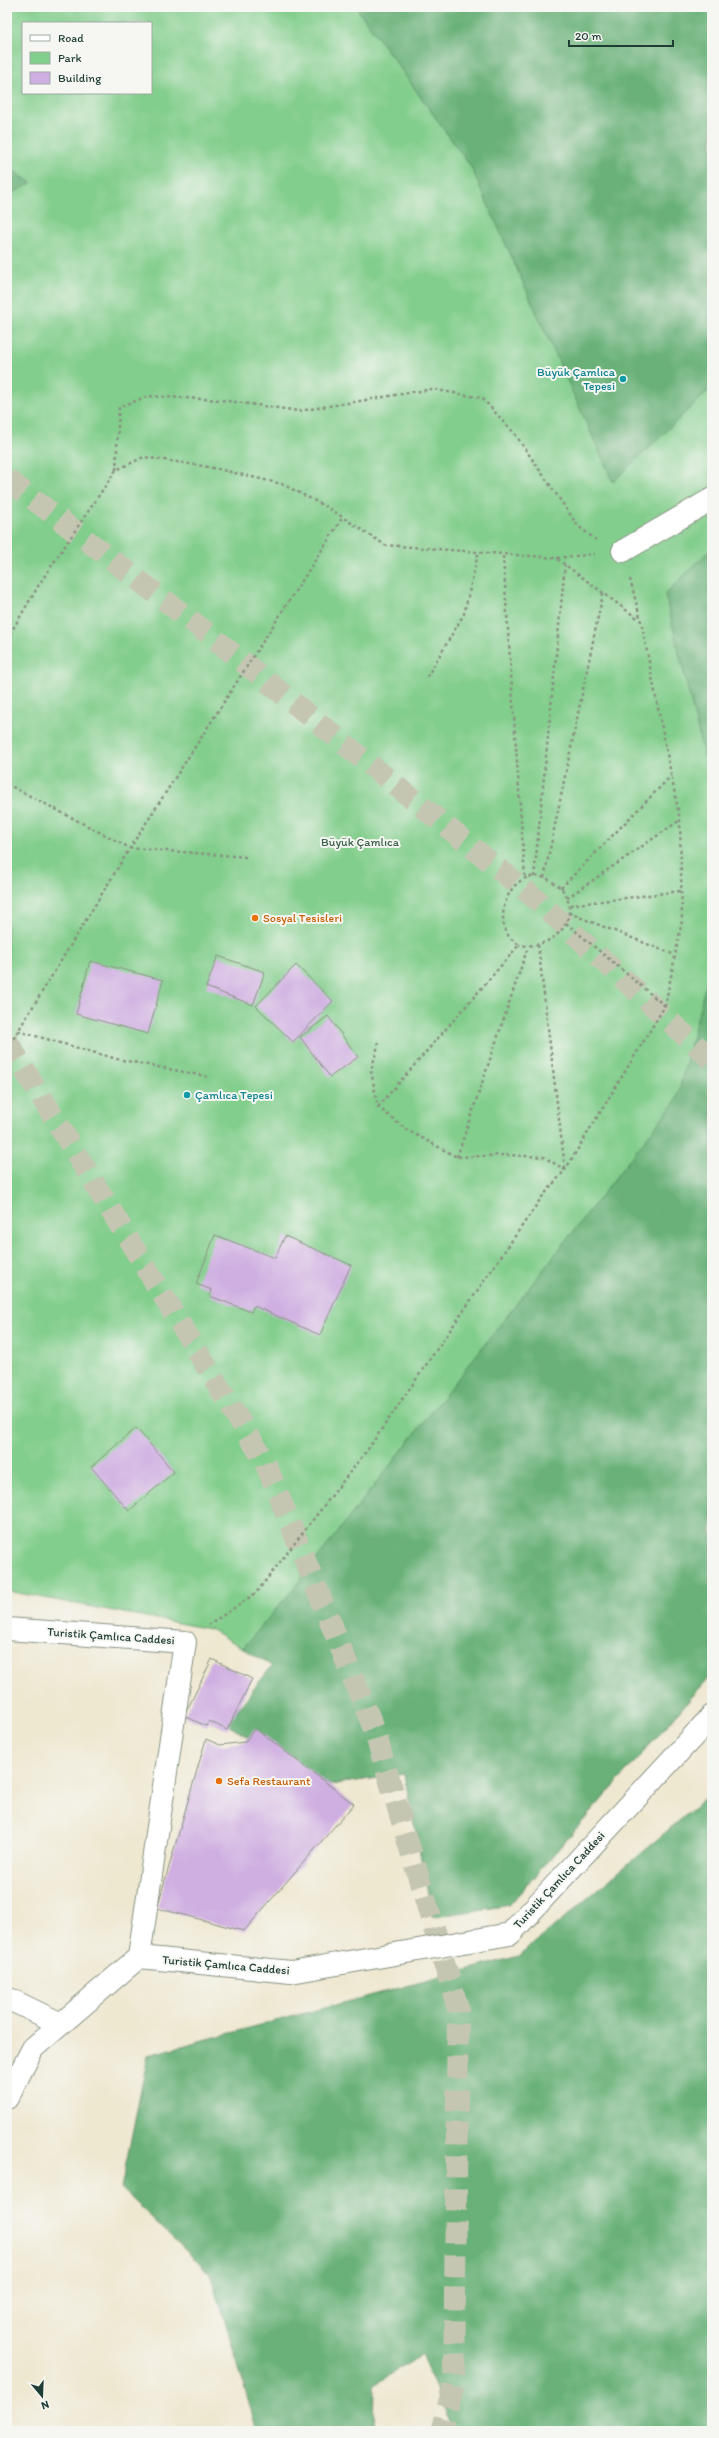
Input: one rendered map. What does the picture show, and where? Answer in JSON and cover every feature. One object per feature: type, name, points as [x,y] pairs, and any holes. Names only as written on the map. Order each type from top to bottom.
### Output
[{"type":"street","points":[[617,551],[712,499]]},
{"type":"street","name":"Turistik Çamlıca Caddesi","points":[[7,1629],[185,1642],[139,1957],[291,1972],[510,1934],[712,1716]]},
{"type":"street","points":[[7,2059],[33,2048],[139,1957]]},
{"type":"street","points":[[7,1998],[61,2024]]},
{"type":"street","points":[[7,2098],[33,2048]]},
{"type":"path","points":[[116,470],[119,407],[149,396],[221,400],[299,411],[432,389],[482,398],[515,434],[578,526],[617,551],[641,621],[680,820],[682,921],[665,1006],[565,1170],[542,1198],[368,1449],[256,1593],[185,1642]]},
{"type":"path","points":[[7,639],[40,583],[116,470],[144,457],[209,467],[282,484],[342,517],[385,545],[503,556],[556,558],[617,551]]},
{"type":"path","points":[[7,1049],[130,848],[342,517]]},
{"type":"path","points":[[428,677],[464,614],[478,554]]},
{"type":"path","points":[[503,556],[525,879]]},
{"type":"path","points":[[556,558],[641,621]]},
{"type":"path","points":[[534,877],[565,565]]},
{"type":"path","points":[[544,878],[603,593]]},
{"type":"path","points":[[562,888],[671,776]]},
{"type":"path","points":[[7,784],[130,848],[247,857]]},
{"type":"path","points":[[567,898],[680,820]]},
{"type":"path","points":[[534,877],[544,878],[562,888],[570,905],[566,923],[555,938],[538,945],[528,947],[519,945],[508,936],[502,919],[505,900],[515,886],[525,879],[534,877]]},
{"type":"path","points":[[570,905],[681,891]]},
{"type":"path","points":[[569,913],[675,955]]},
{"type":"path","points":[[566,923],[665,1006]]},
{"type":"path","points":[[378,1107],[519,945]]},
{"type":"path","points":[[538,945],[565,1170]]},
{"type":"path","points":[[457,1157],[528,947]]},
{"type":"path","points":[[18,1031],[116,1059],[210,1077]]},
{"type":"path","points":[[379,1042],[371,1071],[378,1107],[407,1130],[457,1157],[506,1155],[544,1157],[565,1170]]},
{"type":"green space","name":"Büyük Çamlıca","points":[[7,7],[712,7],[712,1674],[509,1905],[433,1917],[404,1774],[328,1785],[272,1666],[210,1629],[7,1591]]},
{"type":"green space","points":[[356,7],[712,7],[712,387],[613,482],[471,167]]},
{"type":"green space","points":[[7,166],[31,183],[7,196]]},
{"type":"green space","points":[[712,548],[712,789],[665,594]]},
{"type":"green space","points":[[712,959],[712,1674],[509,1905],[433,1917],[404,1774],[328,1785],[226,1724],[272,1666],[243,1648],[290,1593],[677,1099]]},
{"type":"green space","points":[[712,1793],[712,2431],[454,2431],[421,2354],[375,2385],[374,2431],[257,2431],[212,2276],[121,2188],[148,2055],[519,1956]]},
{"type":"building","points":[[218,956],[265,972],[253,1005],[206,987]]},
{"type":"building","points":[[90,961],[163,980],[148,1034],[76,1014]]},
{"type":"building","points":[[296,965],[333,1001],[293,1042],[256,1006]]},
{"type":"building","points":[[328,1016],[358,1057],[330,1077],[300,1037]]},
{"type":"building","points":[[215,1235],[275,1258],[285,1236],[351,1265],[320,1335],[254,1306],[251,1312],[210,1296],[212,1290],[196,1284]]},
{"type":"building","points":[[136,1428],[174,1472],[129,1511],[91,1467]]},
{"type":"building","points":[[212,1659],[252,1679],[227,1730],[209,1721],[206,1726],[184,1716]]},
{"type":"building","points":[[255,1728],[354,1804],[244,1931],[157,1908],[206,1739],[220,1745],[245,1742]]},
{"type":"tunnel","points":[[7,479],[211,636],[536,899],[712,1060]]},
{"type":"tunnel","points":[[7,1041],[265,1462],[374,1729],[458,2008],[454,2385],[441,2431]]},
{"type":"place","name":"Büyük Çamlıca Tepesi","points":[[623,379]]},
{"type":"place","name":"Sosyal Tesisleri","points":[[255,918]]},
{"type":"place","name":"Çamlıca Tepesi","points":[[187,1095]]},
{"type":"place","name":"Sefa Restaurant","points":[[219,1781]]}]
